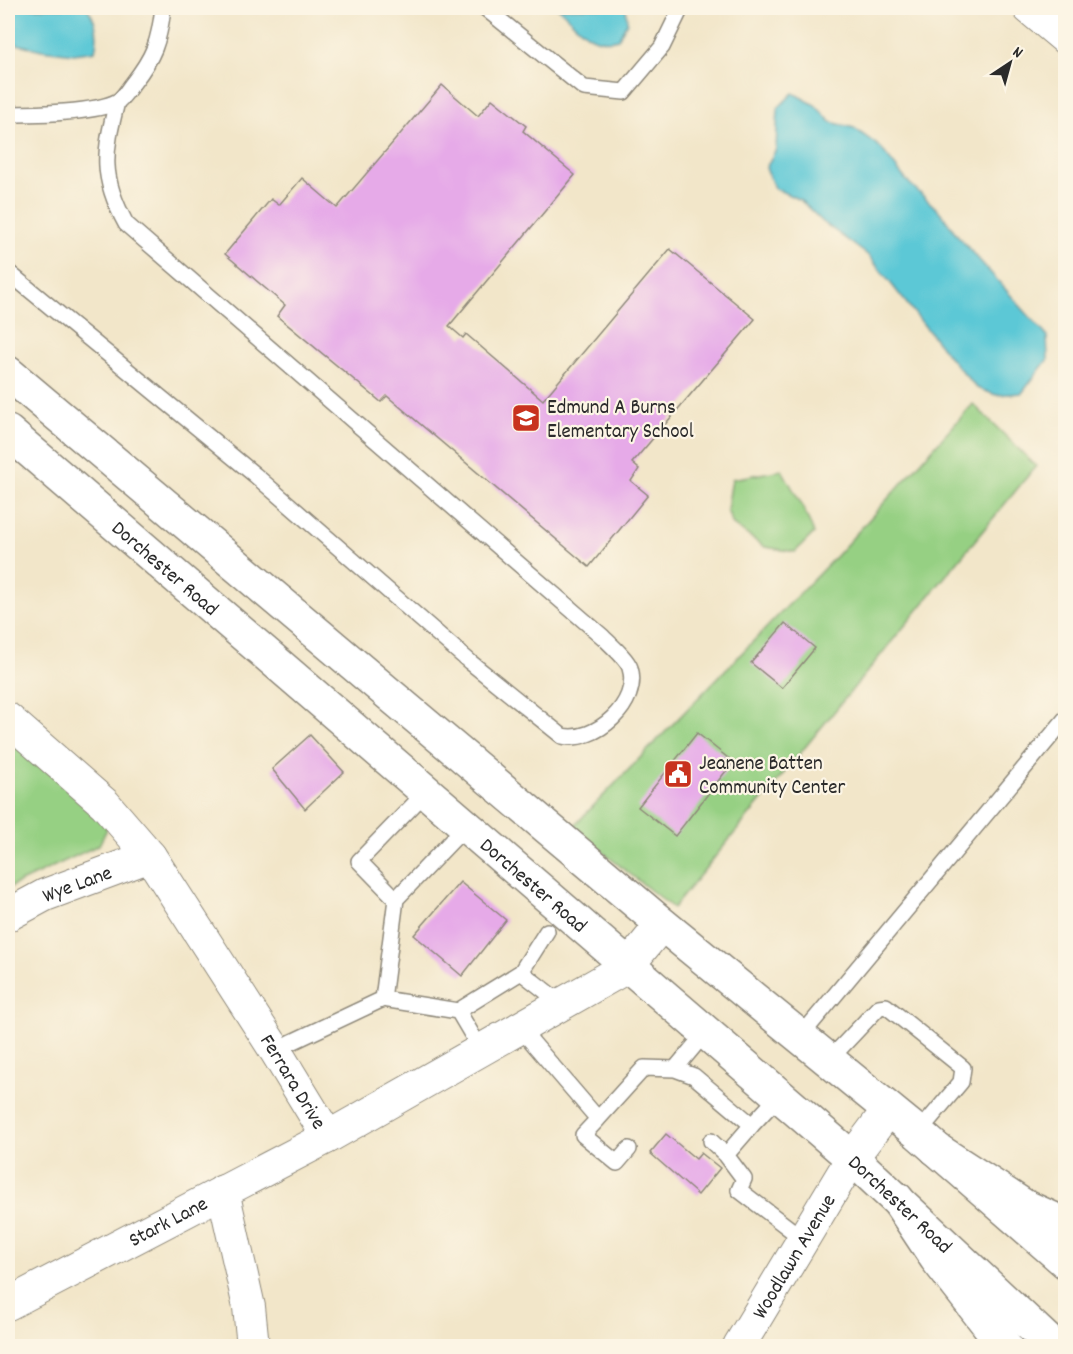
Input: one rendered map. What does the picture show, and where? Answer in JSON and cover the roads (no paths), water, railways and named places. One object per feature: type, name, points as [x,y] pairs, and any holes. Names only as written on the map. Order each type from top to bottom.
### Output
[{"type":"main road","points":[[8,373],[662,924],[889,1109],[1065,1262]]},
{"type":"main road","name":"Dorchester Road","points":[[8,432],[465,828],[852,1158],[1053,1347]]},
{"type":"main road","points":[[927,1141],[1024,1206],[1065,1225]]},
{"type":"main road","points":[[897,1199],[936,1258],[1005,1347]]},
{"type":"street","points":[[1029,8],[1065,39]]},
{"type":"street","name":"Ferrara Drive","points":[[8,719],[105,804],[150,855],[276,1050],[328,1137],[627,967],[662,924]]},
{"type":"street","name":"Wye Lane","points":[[8,915],[45,896],[150,855]]},
{"type":"street","name":"Woodlawn Avenue","points":[[739,1347],[852,1158],[889,1109]]},
{"type":"street","name":"Stark Lane","points":[[8,1304],[328,1137]]},
{"type":"street","points":[[223,1191],[249,1307],[253,1347]]},
{"type":"lane","points":[[8,272],[255,475],[470,662],[562,736],[582,737],[600,730],[628,700],[632,685],[630,666],[603,637],[126,224],[114,202],[106,170],[107,139],[117,102],[149,63],[160,37],[163,8]]},
{"type":"lane","points":[[485,8],[584,88],[624,93],[662,47],[681,8]]},
{"type":"lane","points":[[8,114],[86,109],[117,102]]},
{"type":"lane","points":[[800,1036],[1065,718]]},
{"type":"lane","points":[[396,899],[359,861],[425,793]]},
{"type":"lane","points":[[383,999],[396,899],[465,828]]},
{"type":"lane","points":[[276,1050],[383,999],[458,1011],[521,972],[548,931]]},
{"type":"lane","points":[[521,972],[562,1004]]},
{"type":"lane","points":[[830,1060],[879,1007],[886,1006],[963,1068],[961,1082],[927,1141]]},
{"type":"lane","points":[[458,1011],[481,1050]]},
{"type":"lane","points":[[520,1028],[598,1119]]},
{"type":"lane","points":[[675,1069],[705,1034]]},
{"type":"lane","points":[[629,1149],[617,1163],[582,1135],[640,1082],[644,1068],[675,1069],[752,1125]]},
{"type":"lane","points":[[726,1155],[779,1096]]},
{"type":"lane","points":[[711,1141],[726,1155],[744,1179],[739,1190],[803,1239]]},
{"type":"water","points":[[8,8],[87,8],[96,28],[95,51],[74,54],[8,42]]},
{"type":"water","points":[[558,8],[626,8],[627,22],[618,39],[599,40],[585,32]]},
{"type":"water","points":[[793,93],[815,105],[831,122],[854,128],[880,147],[906,180],[940,212],[958,236],[1047,336],[1048,359],[1022,393],[996,395],[977,388],[869,256],[823,222],[800,200],[774,188],[766,168],[776,149],[778,108]]},
{"type":"place","name":"Edmund A Burns Elementary School","points":[[526,418]]},
{"type":"place","name":"Jeanene Batten Community Center","points":[[678,774]]}]
